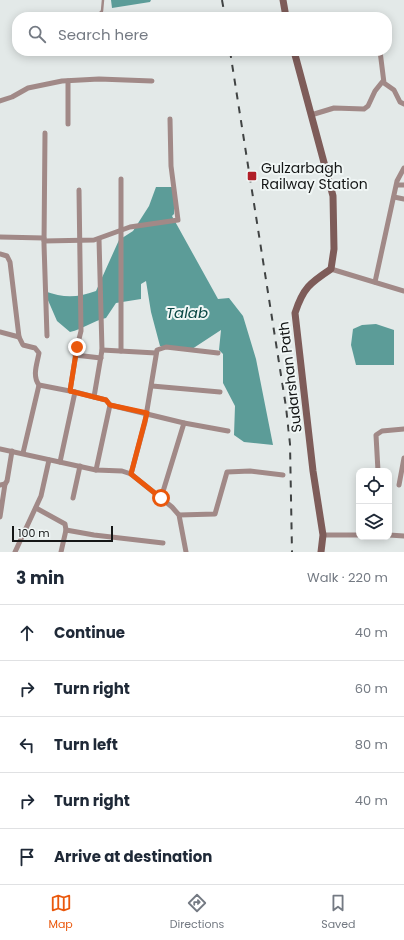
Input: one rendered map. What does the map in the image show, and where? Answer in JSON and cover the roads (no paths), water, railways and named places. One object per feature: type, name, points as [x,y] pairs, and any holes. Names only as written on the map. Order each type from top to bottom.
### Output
[{"type":"main road","points":[[283,0],[285,12]]},
{"type":"main road","points":[[295,56],[333,196],[334,249],[331,269]]},
{"type":"main road","name":"Sudarshan Path","points":[[321,552],[323,535],[295,313],[299,302],[312,280],[331,269]]},
{"type":"street","points":[[380,56],[383,81],[386,86],[394,90],[400,102],[404,104]]},
{"type":"street","points":[[0,101],[12,97],[28,88],[68,81],[99,79],[152,81]]},
{"type":"street","points":[[68,81],[68,124]]},
{"type":"street","points":[[311,115],[334,108],[364,109],[368,106],[375,91],[383,81]]},
{"type":"street","points":[[0,237],[79,241],[99,239],[130,227],[178,220],[171,166],[170,119]]},
{"type":"street","points":[[45,133],[44,239],[47,336]]},
{"type":"street","points":[[376,282],[394,197],[404,168]]},
{"type":"street","points":[[121,179],[121,351]]},
{"type":"street","points":[[397,185],[404,185]]},
{"type":"street","points":[[60,462],[73,392],[75,355],[82,331],[79,190]]},
{"type":"street","points":[[394,197],[404,199]]},
{"type":"street","points":[[94,397],[102,350],[99,239]]},
{"type":"street","points":[[0,254],[7,256],[10,262],[19,337],[22,345],[37,350],[39,353],[34,375],[39,386],[23,453]]},
{"type":"street","points":[[331,269],[404,291]]},
{"type":"street","points":[[0,332],[19,337]]},
{"type":"street","points":[[131,474],[147,413],[156,353],[160,348],[166,348],[218,353]]},
{"type":"street","points":[[102,350],[156,353]]},
{"type":"street","points":[[75,355],[101,358]]},
{"type":"street","points":[[39,386],[106,400],[110,405],[184,423],[228,430]]},
{"type":"street","points":[[152,386],[220,392]]},
{"type":"street","points":[[96,470],[110,405]]},
{"type":"street","points":[[161,498],[184,423]]},
{"type":"street","points":[[378,468],[376,435],[382,431],[404,429]]},
{"type":"street","points":[[0,449],[96,470],[122,471],[131,474],[161,498],[179,515],[186,552]]},
{"type":"street","points":[[0,517],[3,484],[12,451]]},
{"type":"street","points":[[399,485],[404,458]]},
{"type":"street","points":[[15,552],[42,496],[49,460]]},
{"type":"street","points":[[73,498],[80,466]]},
{"type":"street","points":[[179,515],[215,514],[227,472],[250,471],[283,475]]},
{"type":"street","points":[[36,508],[63,522],[66,530],[61,552]]},
{"type":"street","points":[[66,530],[94,535],[163,543]]},
{"type":"street","points":[[323,535],[356,535]]},
{"type":"street","points":[[392,535],[404,536]]},
{"type":"lane","points":[[101,12],[103,0]]},
{"type":"water","points":[[111,0],[151,0],[150,2],[112,8]]},
{"type":"water","name":"Talab","points":[[156,187],[174,187],[174,214],[172,216],[218,299],[229,298],[243,316],[256,359],[273,445],[244,442],[234,435],[235,406],[223,383],[223,354],[219,350],[221,330],[192,349],[160,346],[151,312],[146,281],[141,284],[141,299],[116,303],[106,318],[70,332],[57,321],[44,291],[64,296],[76,296],[96,291],[119,240],[133,231],[149,206]]},
{"type":"water","points":[[376,324],[394,330],[394,365],[356,365],[351,345],[353,329],[362,325]]},
{"type":"railway","points":[[222,0],[224,12]]},
{"type":"railway","points":[[231,56],[286,407],[290,444],[292,552]]},
{"type":"place","name":"Gulzarbagh Railway Station","points":[[252,176]]}]
